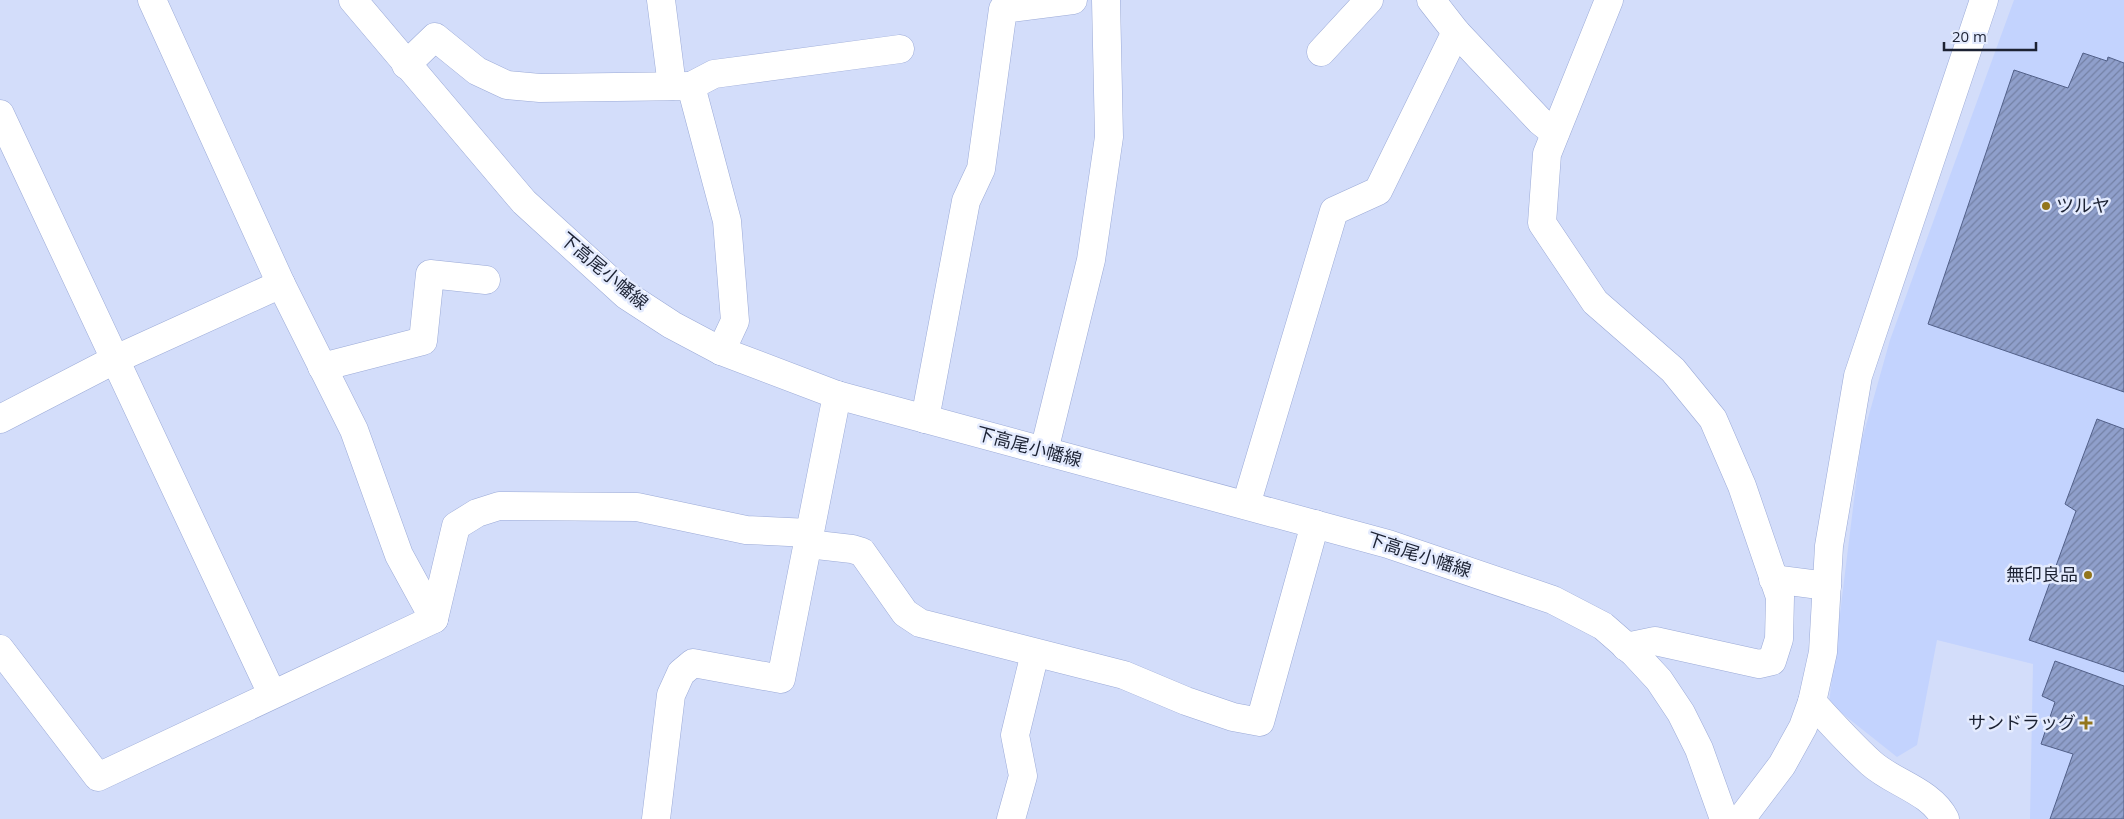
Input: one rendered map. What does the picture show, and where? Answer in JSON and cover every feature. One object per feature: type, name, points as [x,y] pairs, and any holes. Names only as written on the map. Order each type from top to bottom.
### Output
[{"type":"street","points":[[152,0],[281,284],[354,430],[399,555],[434,619]]},
{"type":"street","name":"下高尾小幡線","points":[[353,0],[406,66],[524,202],[626,295],[672,325],[721,351],[837,395],[1388,544],[1553,600],[1603,626],[1626,646],[1659,680],[1681,713],[1699,749],[1724,819]]},
{"type":"street","points":[[662,0],[681,86],[727,222],[735,321],[721,351]]},
{"type":"street","points":[[925,419],[966,201],[981,169],[1003,9],[1073,0]]},
{"type":"street","points":[[1044,451],[1091,260],[1109,137],[1106,0]]},
{"type":"street","points":[[1321,52],[1369,0]]},
{"type":"street","points":[[1431,0],[1456,32],[1540,121],[1555,133]]},
{"type":"street","points":[[1609,0],[1547,154],[1542,223],[1595,302],[1673,370],[1713,419],[1742,486],[1780,597],[1779,639],[1772,661],[1759,664],[1655,641],[1626,646]]},
{"type":"street","points":[[1741,819],[1782,765],[1803,727],[1812,702],[1823,652],[1829,546],[1858,376],[1984,0]]},
{"type":"street","points":[[1246,505],[1334,211],[1378,191],[1456,32]]},
{"type":"street","points":[[406,66],[435,37],[477,71],[507,85],[540,88],[681,86],[714,74],[900,49]]},
{"type":"street","points":[[0,114],[272,694]]},
{"type":"street","points":[[322,367],[423,341],[430,274],[486,280]]},
{"type":"street","points":[[0,419],[116,359],[281,284]]},
{"type":"street","points":[[656,819],[672,695],[681,673],[693,663],[781,679],[837,395]]},
{"type":"street","points":[[434,619],[456,526],[477,513],[499,506],[637,508],[746,530],[809,538],[862,552],[905,613],[920,622],[1124,675],[1201,706],[1233,717],[1260,722],[1316,524]]},
{"type":"street","points":[[1773,579],[1826,586]]},
{"type":"street","points":[[0,649],[98,777],[434,619]]},
{"type":"street","points":[[1011,819],[1023,776],[1015,735],[1035,653]]},
{"type":"street","points":[[1812,702],[1873,765],[1916,791],[1942,812],[1945,819]]},
{"type":"shaded area","points":[[2014,0],[2124,0],[2124,819],[2030,819],[2033,664],[1937,640],[1917,745],[1897,757],[1829,703],[1861,443],[1890,340]]},
{"type":"building","name":"ツルヤ","points":[[2083,53],[2107,61],[2108,57],[2124,63],[2124,392],[1928,324],[2014,70],[2068,88]]},
{"type":"building","name":"無印良品","points":[[2097,419],[2124,429],[2124,672],[2029,640],[2076,511],[2065,504]]},
{"type":"building","name":"サンドラッグ","points":[[2055,661],[2124,686],[2124,819],[2050,819],[2073,754],[2041,744],[2055,702],[2042,696]]},
{"type":"place","name":"ツルヤ","points":[[2046,206]]},
{"type":"place","name":"無印良品","points":[[2088,575]]},
{"type":"place","name":"サンドラッグ","points":[[2086,723]]}]
